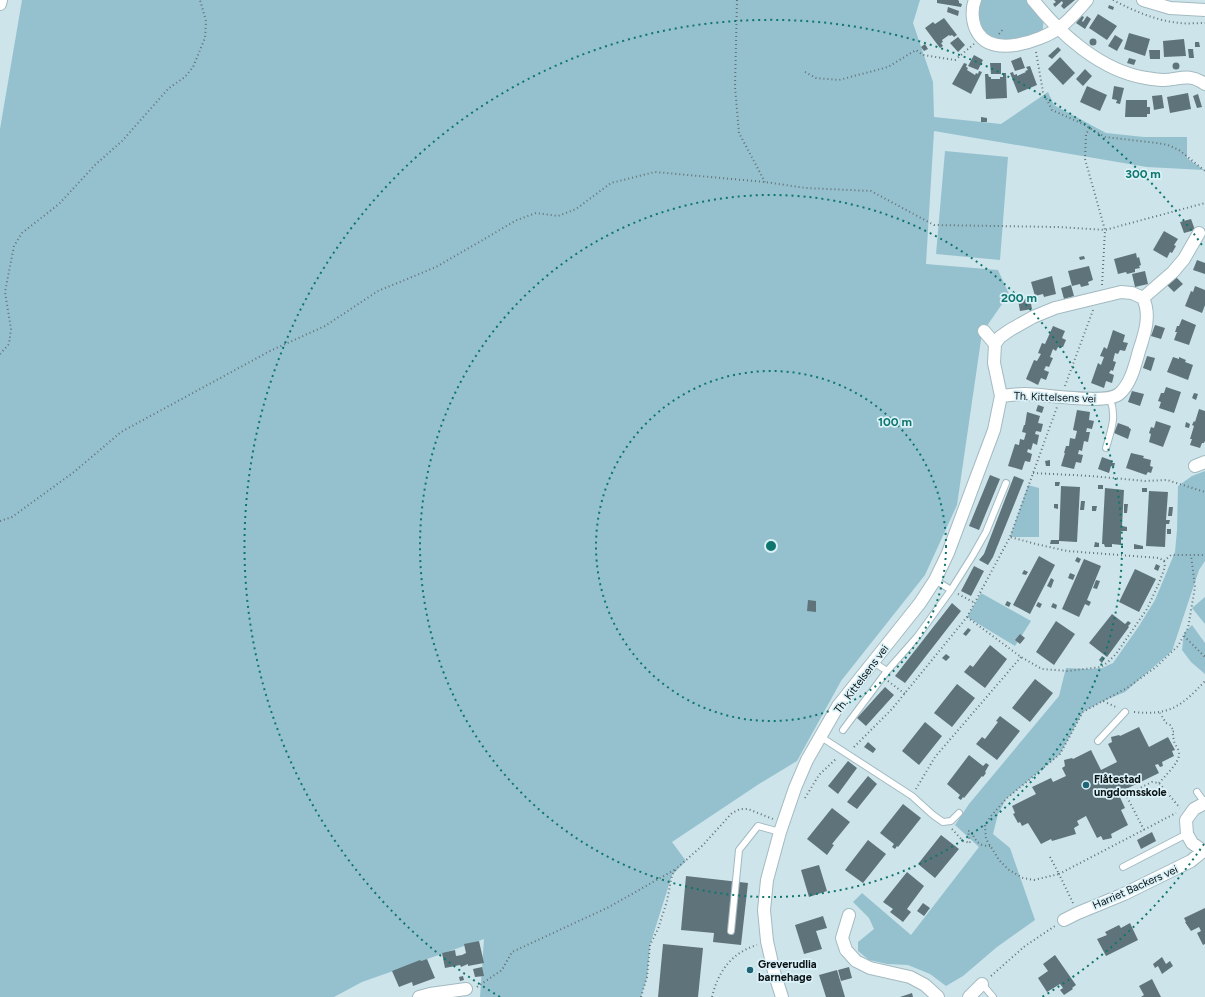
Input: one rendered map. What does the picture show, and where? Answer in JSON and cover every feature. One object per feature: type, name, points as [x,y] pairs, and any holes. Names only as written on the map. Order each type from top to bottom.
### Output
[{"type":"street","points":[[0,4],[1,0]]},
{"type":"street","points":[[975,0],[973,5],[975,28],[981,38],[992,45],[1034,41],[1058,28],[1074,16],[1087,0]]},
{"type":"street","points":[[1033,0],[1044,15],[1058,28],[1090,54],[1107,64],[1126,73],[1145,78],[1165,80],[1191,77],[1198,79],[1205,84]]},
{"type":"street","points":[[1143,0],[1170,8],[1205,10]]},
{"type":"street","points":[[984,331],[995,344],[1000,337],[1010,330],[1033,317],[1055,308],[1121,292],[1132,293],[1143,298],[1173,272],[1199,233]]},
{"type":"street","name":"Th. Kittelsens vei","points":[[1001,396],[1025,394],[1110,399],[1118,395],[1131,375],[1148,318],[1146,305],[1143,298]]},
{"type":"street","name":"Th. Kittelsens vei","points":[[782,997],[774,972],[767,941],[764,910],[767,880],[772,856],[795,788],[807,760],[838,706],[872,661],[920,603],[935,580],[948,553],[994,430],[1001,396],[994,363],[995,344]]},
{"type":"street","points":[[1187,834],[1186,820],[1194,809],[1205,803]]},
{"type":"street","name":"Harriet Backers vei","points":[[1064,920],[1124,894],[1191,861],[1204,851],[1192,843],[1187,834]]},
{"type":"street","points":[[849,915],[842,938],[846,950],[856,961],[870,968],[910,977],[925,985],[938,997]]},
{"type":"street","points":[[969,997],[982,984]]},
{"type":"street","points":[[419,997],[466,988]]},
{"type":"lane","name":"Th. Kittelsens vei","points":[[1106,448],[1114,418],[1114,409],[1110,399]]},
{"type":"lane","points":[[843,730],[887,671],[917,637],[951,590],[986,532],[1006,483]]},
{"type":"lane","points":[[935,580],[951,590]]},
{"type":"lane","points":[[872,661],[887,671]]},
{"type":"lane","points":[[1098,741],[1125,712]]},
{"type":"lane","points":[[821,737],[912,796],[933,815],[946,823],[951,821],[959,813]]},
{"type":"lane","points":[[1197,792],[1205,803]]},
{"type":"lane","points":[[731,931],[739,850],[758,826],[782,828]]},
{"type":"lane","points":[[1123,867],[1187,834]]},
{"type":"lane","points":[[982,984],[993,997]]},
{"type":"path","points":[[0,354],[9,344],[11,329],[5,292],[14,246],[22,233],[59,204],[95,165],[122,141],[169,88],[185,78],[193,67],[205,38],[206,21],[200,0]]},
{"type":"path","points":[[737,0],[735,87],[739,133],[765,182]]},
{"type":"path","points":[[805,72],[816,78],[839,80],[888,67],[916,50],[923,55],[955,60],[981,38]]},
{"type":"path","points":[[1034,41],[1042,92],[1052,110],[1090,128],[1105,137],[1157,142],[1168,145],[1179,150],[1205,171]]},
{"type":"path","points":[[804,800],[819,775],[845,752],[855,747],[892,709],[968,616],[1010,537],[1102,284],[1105,230],[1085,159],[1086,134],[1090,128]]},
{"type":"path","points":[[0,521],[12,517],[74,472],[121,432],[270,351],[325,326],[378,291],[436,267],[517,220],[536,212],[558,216],[576,209],[611,183],[655,172],[765,182],[806,188],[871,191],[934,224],[1057,227],[1105,230],[1205,203]]},
{"type":"path","points":[[1033,473],[1145,481],[1167,480],[1205,492]]},
{"type":"path","points":[[1010,537],[1060,550],[1155,557],[1164,561]]},
{"type":"path","points":[[1144,830],[1126,795],[1152,782],[1159,784],[1182,809],[1171,816],[1144,830],[1059,874],[1034,880],[1023,878],[1009,870],[999,860],[986,839],[985,826],[990,817],[1006,799],[1060,754],[1083,712],[1128,688],[1156,667],[1178,646],[1188,628],[1195,587],[1192,555]]},
{"type":"path","points":[[1164,561],[1171,556],[1205,555]]},
{"type":"path","points":[[968,616],[1021,657],[1042,669],[1058,671],[1096,668],[1104,665],[1116,654],[1147,609],[1165,567],[1164,561]]},
{"type":"path","points":[[988,570],[992,572]]},
{"type":"path","points":[[966,599],[975,603]]},
{"type":"path","points":[[1184,636],[1205,656]]},
{"type":"path","points":[[912,796],[935,757],[1021,657]]},
{"type":"path","points":[[883,677],[905,694]]},
{"type":"path","points":[[1103,701],[1125,712],[1147,714],[1160,713],[1174,708],[1190,698],[1205,681]]},
{"type":"path","points":[[1159,784],[1171,769],[1179,754],[1172,732],[1174,731],[1170,725],[1166,723],[1160,713]]},
{"type":"path","points":[[641,997],[647,977],[650,945],[658,929],[667,901],[672,875],[677,868],[703,844],[732,813],[740,809],[748,809],[782,828]]},
{"type":"path","points":[[946,823],[963,841],[970,843],[968,831],[971,831],[977,841],[983,846],[990,846]]},
{"type":"path","points":[[1050,857],[1078,913]]},
{"type":"path","points":[[466,988],[472,989],[479,986],[488,978],[499,973],[507,964],[512,952],[609,908],[677,868]]},
{"type":"path","points":[[982,984],[1025,946],[1064,920]]},
{"type":"path","points":[[712,997],[722,971],[736,955],[751,946],[767,941]]},
{"type":"shaded area","points":[[22,0],[920,0],[913,23],[933,82],[934,117],[1001,124],[1048,92],[1054,105],[1106,133],[1144,137],[1187,137],[1187,158],[1204,170],[1147,167],[934,131],[926,264],[998,270],[1009,294],[982,333],[957,505],[925,575],[841,681],[797,761],[759,784],[672,842],[686,861],[672,875],[650,945],[647,977],[641,997],[480,997],[484,939],[362,982],[334,997],[0,997],[0,129]]},
{"type":"shaded area","points":[[975,0],[1033,0],[1044,15],[1042,38],[1009,45],[981,38]]},
{"type":"shaded area","points":[[945,151],[1008,157],[1000,260],[936,254]]},
{"type":"shaded area","points":[[1205,471],[1205,561],[1199,570],[1172,651],[1125,692],[1103,701],[1083,712],[1060,754],[1006,799],[998,814],[993,834],[1010,848],[1035,920],[997,947],[963,976],[946,986],[930,974],[908,965],[887,964],[869,960],[858,951],[858,942],[874,929],[869,918],[853,902],[862,893],[911,935],[979,847],[955,825],[969,804],[1059,696],[1066,668],[1102,668],[1113,663],[1139,626],[1155,600],[1175,552],[1178,486],[1192,476]]},
{"type":"shaded area","points":[[1028,485],[1039,488],[1039,537],[1010,537]]},
{"type":"shaded area","points":[[981,593],[1031,621],[1015,646],[967,617]]},
{"type":"shaded area","points":[[1205,597],[1205,624],[1192,608]]},
{"type":"shaded area","points":[[1192,625],[1205,643],[1205,674],[1191,662],[1182,650],[1184,633]]},
{"type":"building","points":[[937,0],[958,0],[959,3],[962,4],[961,7],[937,3]]},
{"type":"building","points":[[1054,0],[1075,0],[1064,9],[1061,6],[1063,3],[1062,1],[1055,7],[1053,4],[1056,2]]},
{"type":"building","points":[[1109,5],[1114,7],[1113,10],[1108,8]]},
{"type":"building","points":[[948,7],[959,11],[958,16],[947,12]]},
{"type":"building","points":[[1098,14],[1117,26],[1107,40],[1089,28]]},
{"type":"building","points":[[1082,16],[1084,17],[1083,22],[1087,16],[1091,19],[1085,29],[1076,23]]},
{"type":"building","points":[[944,18],[957,35],[954,37],[949,35],[942,40],[943,42],[941,43],[943,46],[940,48],[925,28],[933,22],[935,24]]},
{"type":"building","points":[[1129,33],[1150,39],[1145,56],[1124,49]]},
{"type":"building","points":[[1115,35],[1123,40],[1117,51],[1108,46]]},
{"type":"building","points":[[958,37],[965,45],[958,52],[950,43]]},
{"type":"building","points":[[1093,38],[1096,39],[1096,45],[1093,46],[1090,45],[1089,42],[1090,39]]},
{"type":"building","points":[[1184,39],[1186,56],[1164,57],[1163,41]]},
{"type":"building","points":[[1195,42],[1199,42],[1200,47],[1195,47]]},
{"type":"building","points":[[925,44],[928,49],[924,51],[921,47]]},
{"type":"building","points":[[1058,47],[1061,50],[1052,59],[1048,56]]},
{"type":"building","points":[[1188,49],[1193,49],[1194,58],[1189,58]]},
{"type":"building","points":[[1149,50],[1160,50],[1160,59],[1150,59]]},
{"type":"building","points":[[974,55],[983,60],[978,70],[968,66]]},
{"type":"building","points":[[1021,57],[1025,68],[1015,71],[1011,61]]},
{"type":"building","points":[[1060,57],[1075,73],[1063,85],[1048,69]]},
{"type":"building","points":[[1129,58],[1136,60],[1134,65],[1127,63]]},
{"type":"building","points":[[964,63],[967,64],[967,70],[975,75],[976,73],[978,74],[979,71],[982,72],[971,94],[952,84]]},
{"type":"building","points":[[990,63],[1001,63],[1001,74],[991,74]]},
{"type":"building","points":[[1176,63],[1179,66],[1176,69],[1173,66]]},
{"type":"building","points":[[1030,66],[1037,85],[1018,93],[1010,73],[1013,72],[1014,75],[1017,74],[1017,76],[1026,72],[1025,71],[1028,70],[1026,67]]},
{"type":"building","points":[[1085,69],[1092,76],[1083,86],[1076,79]]},
{"type":"building","points":[[1003,73],[1006,73],[1007,98],[986,99],[985,74],[988,74],[991,79],[1000,79],[1000,77],[1003,77]]},
{"type":"building","points":[[1087,86],[1107,95],[1100,111],[1080,102]]},
{"type":"building","points":[[1114,86],[1124,88],[1120,104],[1116,103],[1117,100],[1112,99]]},
{"type":"building","points":[[1188,93],[1191,109],[1170,113],[1167,97]]},
{"type":"building","points":[[1198,94],[1202,107],[1197,108],[1193,96]]},
{"type":"building","points":[[1162,95],[1164,108],[1154,110],[1152,96]]},
{"type":"building","points":[[1126,100],[1147,100],[1147,107],[1150,107],[1150,114],[1147,114],[1147,117],[1125,117]]},
{"type":"building","points":[[981,117],[987,118],[987,122],[981,122]]},
{"type":"building","points":[[1191,219],[1195,230],[1184,233],[1180,222]]},
{"type":"building","points":[[1164,231],[1178,239],[1174,245],[1176,246],[1172,253],[1170,252],[1167,258],[1153,250]]},
{"type":"building","points":[[1136,253],[1137,258],[1139,257],[1141,265],[1139,266],[1140,268],[1135,269],[1135,272],[1118,274],[1114,259]]},
{"type":"building","points":[[1084,256],[1085,259],[1080,260],[1079,257]]},
{"type":"building","points":[[1197,260],[1205,263],[1205,274],[1193,270]]},
{"type":"building","points":[[1089,266],[1093,280],[1088,282],[1089,285],[1081,287],[1080,284],[1072,286],[1068,271]]},
{"type":"building","points":[[1145,271],[1148,284],[1135,287],[1132,274]]},
{"type":"building","points":[[1052,276],[1056,294],[1044,297],[1043,294],[1035,296],[1031,282]]},
{"type":"building","points":[[1176,277],[1183,284],[1174,292],[1167,285]]},
{"type":"building","points":[[1071,285],[1074,296],[1064,299],[1061,288]]},
{"type":"building","points":[[1195,286],[1205,290],[1205,305],[1202,313],[1185,306],[1191,291],[1193,292]]},
{"type":"building","points":[[1030,298],[1032,309],[1020,311],[1018,300]]},
{"type":"building","points":[[1182,319],[1196,325],[1189,345],[1174,340],[1177,332],[1175,332],[1177,326],[1179,326]]},
{"type":"building","points":[[1155,325],[1165,328],[1161,339],[1151,336]]},
{"type":"building","points":[[1053,326],[1065,331],[1062,338],[1066,340],[1063,347],[1058,347],[1056,351],[1053,349],[1050,357],[1053,358],[1049,367],[1046,366],[1044,370],[1049,372],[1046,380],[1041,378],[1038,385],[1026,379],[1034,360],[1037,361],[1041,354],[1038,353],[1042,343],[1045,344]]},
{"type":"building","points":[[1113,330],[1125,335],[1123,342],[1128,343],[1125,351],[1120,350],[1118,354],[1115,353],[1113,361],[1116,362],[1113,371],[1111,370],[1109,373],[1114,375],[1112,383],[1106,381],[1104,388],[1091,383],[1098,363],[1101,365],[1104,357],[1100,356],[1104,347],[1107,349]]},
{"type":"building","points":[[1147,356],[1155,358],[1151,371],[1143,368]]},
{"type":"building","points":[[1173,357],[1179,359],[1179,357],[1186,360],[1185,362],[1193,365],[1188,380],[1167,372]]},
{"type":"building","points":[[1166,387],[1181,392],[1174,413],[1159,408],[1161,402],[1158,401],[1161,393],[1164,393]]},
{"type":"building","points":[[1132,391],[1144,394],[1140,406],[1128,402]]},
{"type":"building","points":[[1194,393],[1198,394],[1196,400],[1192,398]]},
{"type":"building","points":[[1038,405],[1044,407],[1042,413],[1036,411]]},
{"type":"building","points":[[1199,409],[1205,411],[1205,441],[1202,443],[1200,448],[1190,445],[1192,439],[1190,439],[1194,426],[1192,425],[1194,421],[1195,422]]},
{"type":"building","points":[[1077,410],[1090,412],[1089,420],[1094,421],[1092,429],[1087,428],[1086,432],[1090,432],[1088,442],[1084,441],[1082,451],[1079,450],[1078,454],[1083,455],[1081,463],[1076,462],[1074,469],[1061,466],[1066,446],[1069,446],[1070,438],[1075,439],[1077,431],[1073,430]]},
{"type":"building","points":[[1027,412],[1040,416],[1038,423],[1043,424],[1041,432],[1036,431],[1035,434],[1039,435],[1037,445],[1033,443],[1031,450],[1028,449],[1027,452],[1032,454],[1030,462],[1025,461],[1022,470],[1008,466],[1015,444],[1019,445],[1020,439],[1024,440],[1026,433],[1022,432],[1025,425]]},
{"type":"building","points":[[1156,421],[1171,426],[1163,447],[1149,442],[1151,427],[1154,428]]},
{"type":"building","points":[[1186,422],[1190,424],[1189,428],[1185,427]]},
{"type":"building","points":[[1118,423],[1131,429],[1128,439],[1114,433]]},
{"type":"building","points":[[1131,453],[1144,456],[1143,458],[1151,460],[1150,466],[1153,467],[1151,473],[1148,472],[1146,475],[1126,468]]},
{"type":"building","points":[[1102,457],[1113,461],[1112,463],[1115,463],[1114,467],[1111,466],[1109,473],[1098,469]]},
{"type":"building","points":[[1050,460],[1050,466],[1046,466],[1045,461]]},
{"type":"building","points":[[990,475],[1000,479],[979,530],[969,526]]},
{"type":"building","points":[[1014,476],[1024,480],[993,557],[988,565],[979,560],[984,554]]},
{"type":"building","points":[[1055,482],[1060,482],[1059,486],[1055,486]]},
{"type":"building","points":[[1098,485],[1103,485],[1103,489],[1098,489]]},
{"type":"building","points":[[1061,486],[1080,487],[1077,542],[1059,541],[1059,544],[1050,544],[1051,540],[1059,540]]},
{"type":"building","points":[[1105,488],[1124,490],[1122,526],[1127,527],[1127,531],[1121,531],[1121,545],[1112,544],[1112,547],[1105,547],[1104,544],[1102,544]]},
{"type":"building","points":[[1142,488],[1147,488],[1147,492],[1142,492]]},
{"type":"building","points":[[1149,491],[1168,492],[1166,520],[1170,520],[1169,524],[1166,524],[1165,547],[1146,546]]},
{"type":"building","points":[[1081,501],[1085,501],[1084,510],[1080,510]]},
{"type":"building","points":[[1054,504],[1058,504],[1058,509],[1054,508]]},
{"type":"building","points":[[1124,504],[1128,504],[1127,513],[1124,513]]},
{"type":"building","points":[[1092,506],[1097,506],[1096,511],[1092,511]]},
{"type":"building","points":[[1169,507],[1173,507],[1172,516],[1168,516]]},
{"type":"building","points":[[1167,529],[1171,529],[1171,534],[1167,534]]},
{"type":"building","points":[[1095,542],[1099,543],[1099,547],[1094,547]]},
{"type":"building","points":[[1134,544],[1143,546],[1143,549],[1134,549]]},
{"type":"building","points":[[1039,556],[1055,565],[1030,614],[1013,605]]},
{"type":"building","points":[[1077,557],[1081,559],[1079,563],[1075,561]]},
{"type":"building","points":[[1084,559],[1101,566],[1087,600],[1091,602],[1089,606],[1085,604],[1079,617],[1062,609]]},
{"type":"building","points":[[1156,564],[1160,566],[1158,571],[1154,569]]},
{"type":"building","points":[[974,566],[984,571],[971,596],[961,591]]},
{"type":"building","points":[[1135,569],[1156,579],[1139,612],[1119,602]]},
{"type":"building","points":[[1024,570],[1028,572],[1026,575],[1022,574]]},
{"type":"building","points":[[1070,573],[1075,575],[1073,580],[1068,578]]},
{"type":"building","points":[[1051,578],[1054,580],[1051,588],[1047,586]]},
{"type":"building","points":[[1096,580],[1100,581],[1097,589],[1093,588]]},
{"type":"building","points":[[808,600],[816,601],[816,612],[807,611]]},
{"type":"building","points":[[1007,601],[1011,603],[1009,607],[1005,605]]},
{"type":"building","points":[[1038,602],[1042,604],[1040,608],[1036,606]]},
{"type":"building","points":[[952,603],[961,611],[905,683],[895,676]]},
{"type":"building","points":[[1053,603],[1057,605],[1056,609],[1051,607]]},
{"type":"building","points":[[1112,614],[1125,624],[1128,621],[1131,623],[1107,657],[1089,643]]},
{"type":"building","points":[[1056,621],[1075,634],[1054,665],[1036,652]]},
{"type":"building","points":[[968,628],[971,630],[966,636],[963,634]]},
{"type":"building","points":[[1020,634],[1025,638],[1020,644],[1015,640]]},
{"type":"building","points":[[990,645],[1007,659],[985,688],[964,672],[970,665],[973,667]]},
{"type":"building","points":[[946,654],[950,657],[946,661],[942,658]]},
{"type":"building","points":[[1102,656],[1105,658],[1102,663],[1099,660]]},
{"type":"building","points":[[1035,679],[1053,693],[1030,722],[1012,708]]},
{"type":"building","points":[[957,684],[975,698],[952,727],[934,713]]},
{"type":"building","points":[[885,687],[894,695],[866,726],[857,718]]},
{"type":"building","points":[[1000,716],[1020,731],[997,760],[976,744],[982,737],[985,739],[998,722],[996,721]]},
{"type":"building","points":[[925,722],[942,736],[919,765],[902,751]]},
{"type":"building","name":"Flåtestad ungdomsskole","points":[[1139,727],[1149,747],[1168,737],[1175,750],[1172,751],[1174,756],[1162,762],[1163,766],[1160,767],[1158,764],[1155,765],[1159,773],[1118,793],[1125,808],[1121,810],[1128,825],[1111,834],[1112,838],[1103,840],[1101,836],[1097,838],[1086,816],[1077,821],[1079,825],[1074,828],[1076,834],[1052,841],[1051,839],[1041,844],[1028,823],[1022,826],[1020,822],[1018,823],[1013,814],[1015,813],[1012,806],[1036,794],[1032,787],[1051,778],[1053,782],[1066,776],[1062,768],[1065,766],[1064,760],[1073,759],[1091,750],[1101,770],[1117,762],[1108,744],[1112,742],[1111,737],[1120,736]]},
{"type":"building","points":[[868,742],[876,749],[873,753],[864,747]]},
{"type":"building","points":[[969,755],[983,766],[986,763],[989,765],[983,777],[982,776],[961,800],[958,798],[960,795],[947,784]]},
{"type":"building","points":[[848,761],[857,768],[838,794],[828,786]]},
{"type":"building","points":[[868,776],[877,784],[857,809],[847,802]]},
{"type":"building","points":[[903,804],[921,818],[895,849],[892,847],[894,844],[880,833]]},
{"type":"building","points":[[832,808],[850,822],[832,844],[834,845],[827,855],[807,839]]},
{"type":"building","points":[[1152,832],[1156,841],[1141,849],[1137,840]]},
{"type":"building","points":[[941,835],[959,849],[935,878],[918,864]]},
{"type":"building","points":[[868,840],[886,854],[863,883],[845,870]]},
{"type":"building","points":[[819,865],[827,891],[809,897],[801,870]]},
{"type":"building","points":[[907,872],[924,886],[907,909],[911,912],[903,922],[890,912],[893,909],[883,902]]},
{"type":"building","points":[[686,876],[748,883],[741,945],[713,942],[714,933],[681,930]]},
{"type":"building","points":[[923,903],[930,908],[924,916],[917,911]]},
{"type":"building","points":[[1205,908],[1205,944],[1203,945],[1197,933],[1201,931],[1199,927],[1191,931],[1184,918]]},
{"type":"building","points":[[823,916],[827,928],[816,931],[822,949],[804,954],[795,925]]},
{"type":"building","points":[[1130,923],[1138,940],[1106,956],[1097,939],[1107,935],[1105,932],[1119,925],[1121,928]]},
{"type":"building","points":[[479,941],[484,963],[445,968],[442,953],[455,950],[456,956],[462,955],[466,953],[464,944]]},
{"type":"building","points":[[663,944],[703,948],[698,997],[658,997]]},
{"type":"building","points":[[1055,955],[1076,985],[1064,995],[1060,990],[1063,988],[1060,984],[1047,992],[1038,978],[1048,971],[1043,964]]},
{"type":"building","points":[[1162,957],[1166,964],[1170,961],[1173,966],[1162,974],[1158,966],[1155,968],[1153,964]]},
{"type":"building","points":[[427,959],[435,978],[413,986],[412,982],[399,987],[392,971],[420,960]]},
{"type":"building","points":[[482,967],[484,976],[475,977],[473,969]]},
{"type":"building","points":[[849,967],[852,978],[841,981],[838,970]]},
{"type":"building","points":[[837,970],[845,997],[826,997],[819,975]]},
{"type":"building","points":[[463,976],[464,980],[460,981],[459,977]]},
{"type":"building","points":[[1152,979],[1161,997],[1141,997],[1144,995],[1139,986]]},
{"type":"building","points":[[912,993],[913,997],[900,997]]},
{"type":"place","name":"Flåtestad ungdomsskole","points":[[1086,785]]},
{"type":"place","name":"Greverudlia barnehage","points":[[750,970]]}]
